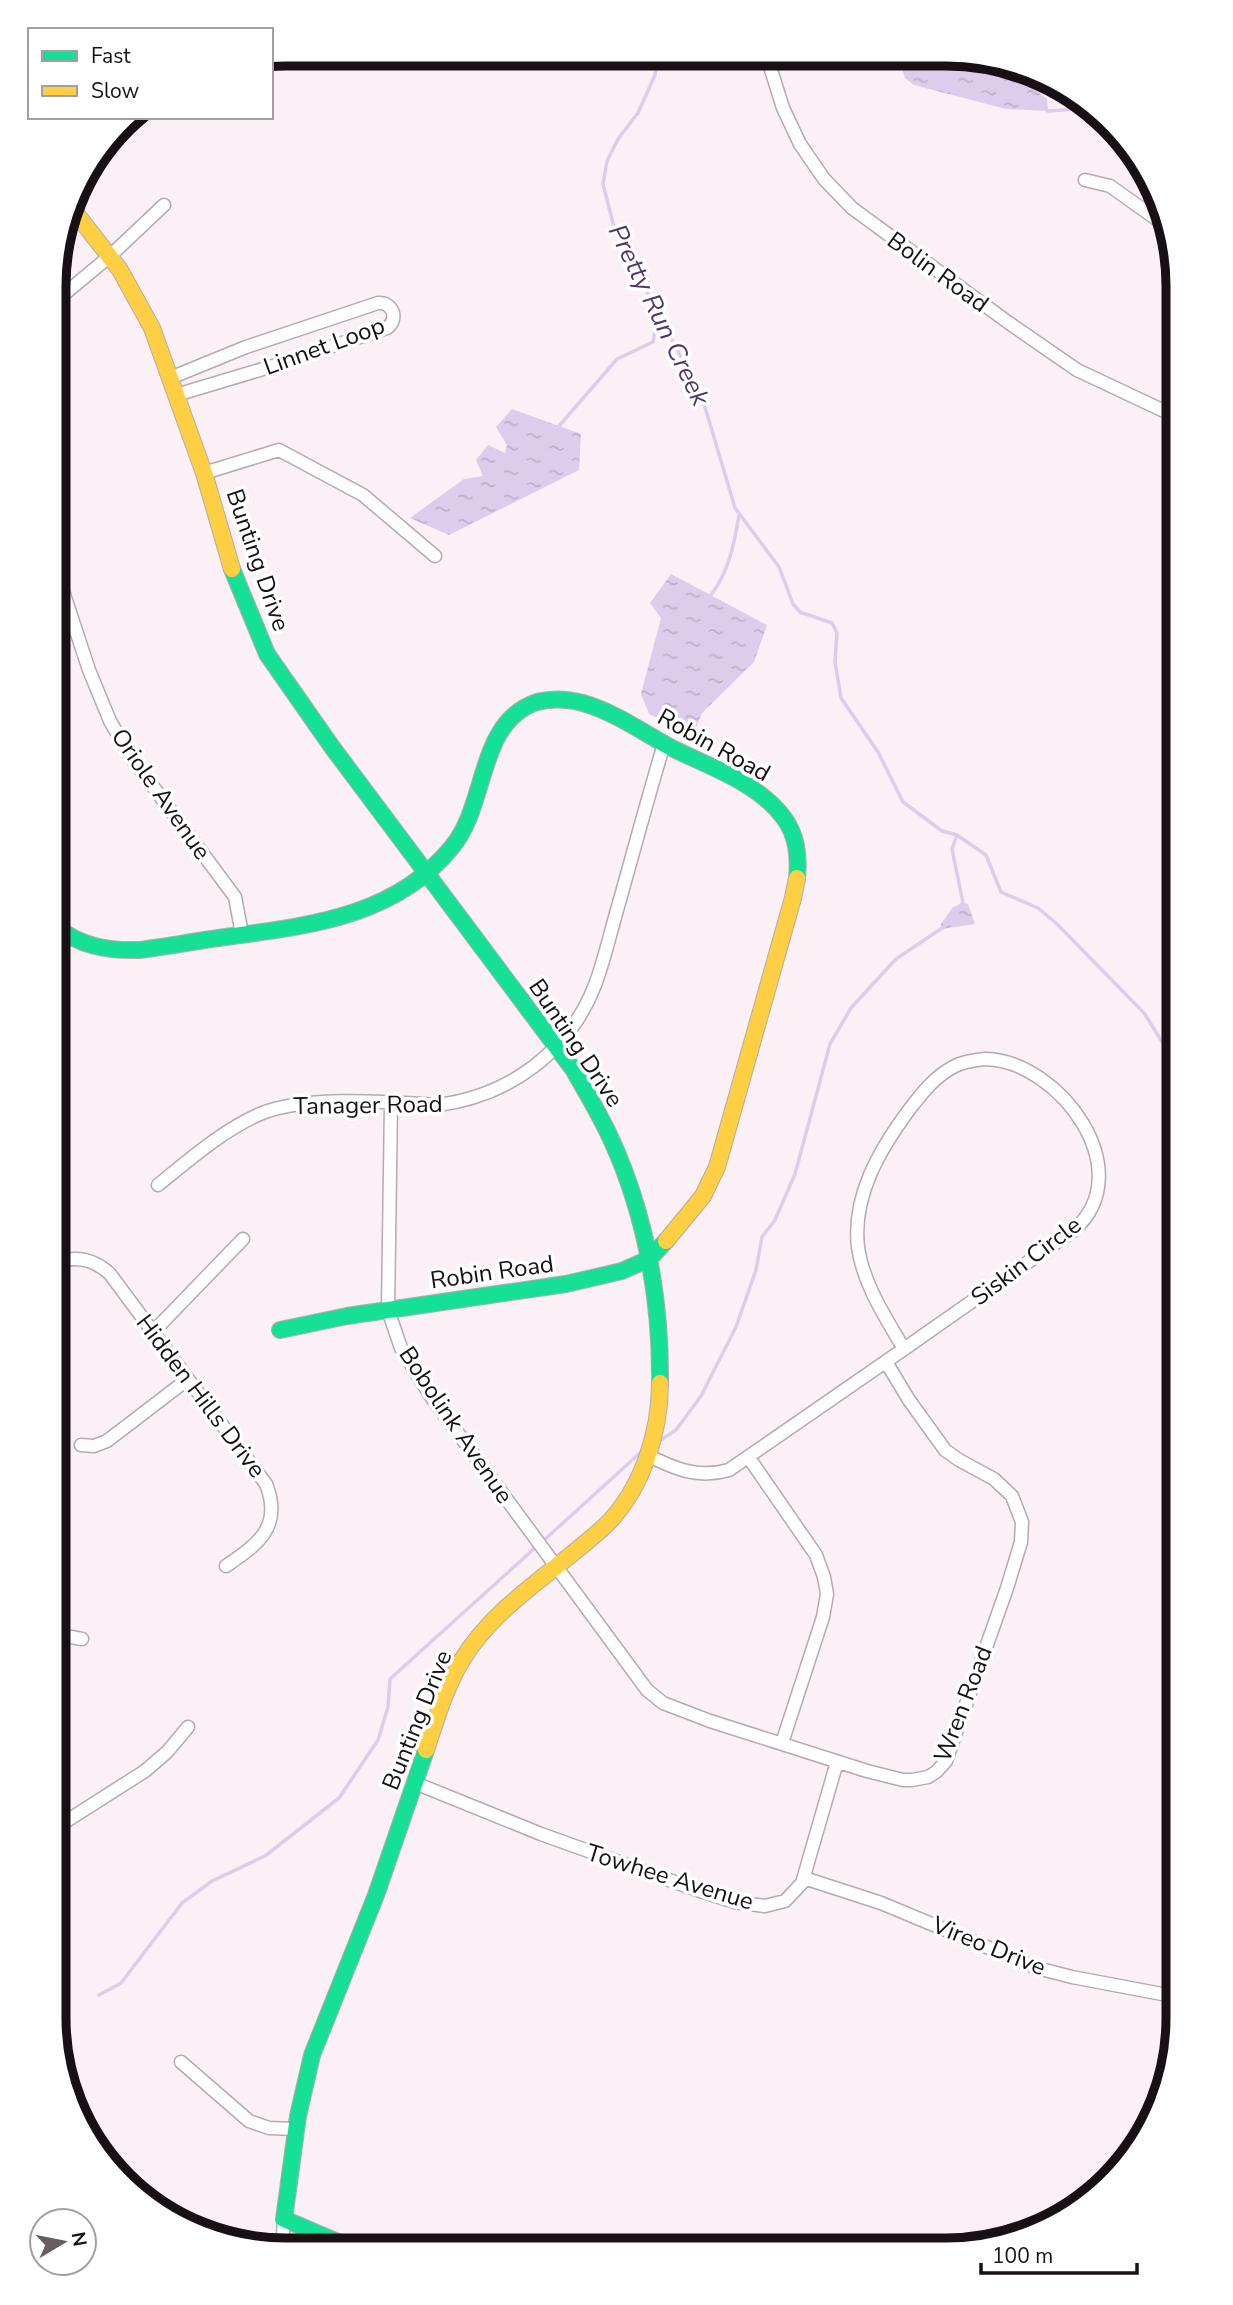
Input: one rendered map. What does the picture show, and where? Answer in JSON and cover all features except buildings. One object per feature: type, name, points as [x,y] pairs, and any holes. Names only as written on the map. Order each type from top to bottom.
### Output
[{"type":"street","name":"Bolin Road","points":[[770,67],[780,100],[800,144],[824,179],[852,208],[1077,370],[1167,412]]},
{"type":"street","points":[[1085,180],[1110,186],[1156,218]]},
{"type":"street","points":[[66,293],[164,205]]},
{"type":"street","name":"Bunting Drive","points":[[78,216],[110,256],[142,308],[204,473],[236,581],[267,654],[325,737],[573,1069],[608,1131],[631,1190],[649,1259],[658,1324],[662,1387],[657,1421],[633,1490],[605,1527],[521,1595],[480,1636],[458,1668],[445,1696],[373,1901],[313,2051],[296,2129],[283,2238]]},
{"type":"street","name":"Linnet Loop","points":[[170,378],[246,347],[378,303],[391,307],[394,315],[393,323],[387,328],[176,396]]},
{"type":"street","points":[[246,347],[254,372]]},
{"type":"street","points":[[204,473],[279,450],[363,495],[435,556]]},
{"type":"street","name":"Oriole Avenue","points":[[66,600],[89,670],[110,721],[131,757],[235,897],[242,934]]},
{"type":"street","name":"Robin Road","points":[[66,934],[78,942],[111,950],[137,950],[312,924],[355,914],[392,896],[443,858],[460,839],[470,821],[494,740],[505,723],[526,707],[546,700],[576,700],[622,720],[753,790],[772,805],[793,833],[799,863],[793,898],[717,1167],[691,1213],[649,1259],[608,1276],[566,1284],[335,1318],[280,1329]]},
{"type":"street","name":"Tanager Road","points":[[158,1185],[229,1132],[248,1120],[275,1109],[303,1103],[391,1102],[438,1105],[485,1095],[522,1076],[545,1057],[580,1015],[595,984],[664,744]]},
{"type":"street","name":"Siskin Circle","points":[[647,1455],[675,1469],[708,1475],[729,1471],[886,1362],[1073,1230],[1085,1218],[1094,1201],[1098,1182],[1097,1158],[1084,1124],[1057,1092],[1034,1075],[1003,1060],[965,1062],[932,1083],[882,1148],[869,1177],[858,1224],[861,1260],[883,1313],[904,1349]]},
{"type":"street","name":"Bobolink Avenue","points":[[391,1102],[388,1310],[401,1348],[409,1363],[556,1567]]},
{"type":"street","points":[[153,1332],[243,1239]]},
{"type":"street","name":"Hidden Hills Drive","points":[[66,1261],[78,1258],[88,1260],[102,1266],[110,1274],[262,1478],[271,1499],[272,1516],[264,1535],[226,1566]]},
{"type":"street","name":"Wren Road","points":[[556,1567],[654,1697],[684,1711],[867,1771],[912,1780],[929,1777],[946,1761],[1007,1588],[1023,1532],[1020,1513],[1012,1496],[994,1479],[945,1450],[909,1401],[886,1362]]},
{"type":"street","points":[[81,1445],[94,1446],[107,1441],[188,1379]]},
{"type":"street","points":[[748,1458],[816,1555],[827,1594],[823,1617],[782,1744]]},
{"type":"street","points":[[66,1639],[82,1639]]},
{"type":"street","points":[[66,1821],[145,1771],[167,1752],[188,1727]]},
{"type":"street","name":"Towhee Avenue","points":[[415,1783],[587,1852],[735,1902],[765,1906],[778,1904],[792,1896],[804,1878],[837,1762]]},
{"type":"street","name":"Vireo Drive","points":[[804,1878],[881,1903],[1046,1971],[1166,1995]]},
{"type":"street","points":[[181,2062],[249,2121],[269,2128],[296,2129]]},
{"type":"street","points":[[284,2219],[328,2238]]},
{"type":"water","points":[[902,67],[961,67],[989,71],[1025,81],[1047,99],[1048,111],[1006,109],[914,85],[905,78]]},
{"type":"water","points":[[512,409],[581,434],[579,470],[449,535],[410,518],[464,479],[483,476],[476,460],[488,445],[505,453],[507,445],[496,427]]},
{"type":"water","points":[[671,574],[767,625],[754,662],[702,713],[693,735],[649,714],[641,694],[661,618],[650,603]]},
{"type":"water","points":[[968,904],[975,924],[942,929],[941,924],[953,907]]},
{"type":"waterway","name":"Pretty Run Creek","points":[[656,67],[638,113],[618,139],[607,161],[603,184],[615,231],[702,397],[735,508],[779,567],[793,604],[800,612],[832,623],[837,633],[835,662],[841,698],[878,752],[903,802],[942,831],[957,835],[986,855],[1001,892],[1038,908],[1057,924],[1144,1013],[1167,1049]]},
{"type":"waterway","points":[[1046,109],[1076,109]]},
{"type":"waterway","points":[[559,426],[617,359],[653,342],[658,313]]},
{"type":"waterway","points":[[711,595],[726,567],[739,515]]},
{"type":"waterway","points":[[957,835],[952,849],[963,903],[960,906]]},
{"type":"waterway","points":[[658,1442],[676,1430],[701,1396],[736,1327],[756,1270],[762,1237],[775,1220],[795,1174],[830,1044],[851,1008],[896,959],[945,926]]},
{"type":"waterway","points":[[542,1542],[640,1453]]},
{"type":"waterway","points":[[99,1995],[121,1983],[182,1903],[212,1881],[265,1856],[339,1798],[378,1740],[388,1707],[390,1679],[536,1547]]},
{"type":"traffic: fast","points":[[232,569],[267,654],[332,747],[573,1069],[602,1121],[634,1198],[649,1259],[658,1321],[660,1383]]},
{"type":"traffic: fast","points":[[66,934],[94,946],[139,950],[294,927],[352,913],[380,902],[406,888],[430,870],[452,847],[464,829],[493,745],[503,727],[518,712],[537,702],[554,700],[577,702],[606,711],[760,794],[784,818],[792,832],[797,854],[797,878]]},
{"type":"traffic: fast","points":[[280,1330],[347,1316],[566,1284],[622,1271],[649,1259],[666,1241]]},
{"type":"traffic: fast","points":[[328,2238],[284,2219],[298,2116],[312,2055],[376,1895],[426,1750]]},
{"type":"traffic: slow","points":[[78,216],[120,270],[152,328],[204,473],[232,569]]},
{"type":"traffic: slow","points":[[666,1241],[703,1196],[717,1167],[797,878]]},
{"type":"traffic: slow","points":[[426,1750],[441,1704],[462,1660],[476,1640],[510,1604],[606,1525],[630,1495],[652,1440],[657,1421],[660,1383]]}]
